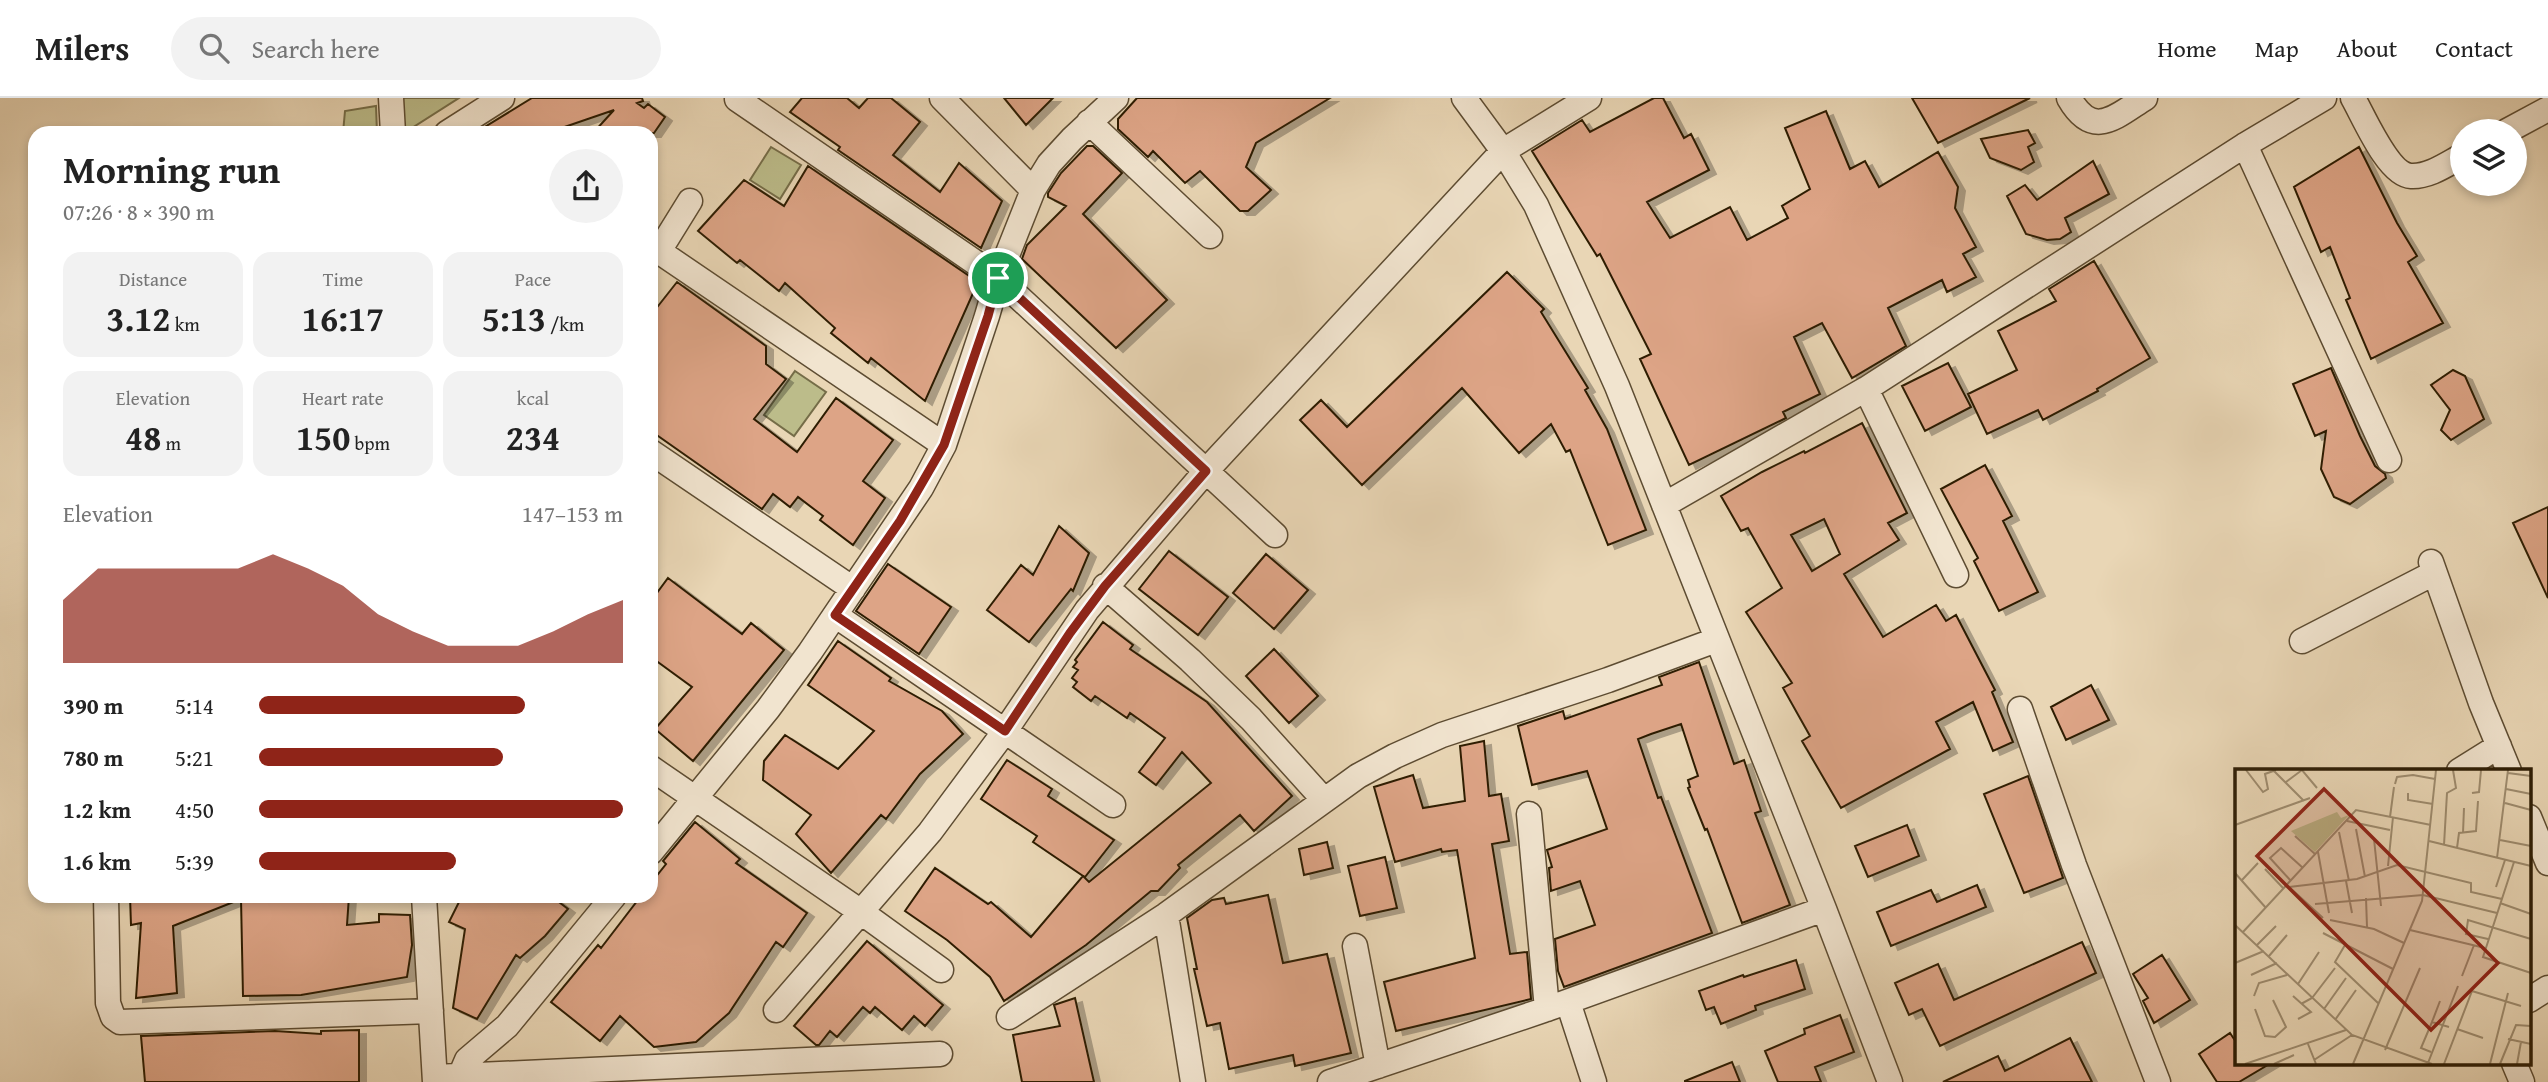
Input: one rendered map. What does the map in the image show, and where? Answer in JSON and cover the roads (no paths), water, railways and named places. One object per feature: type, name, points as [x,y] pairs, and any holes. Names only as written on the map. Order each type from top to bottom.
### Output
[{"type":"street","points":[[391,98],[393,126]]},
{"type":"street","points":[[458,126],[502,98]]},
{"type":"street","points":[[658,844],[768,709],[900,521],[944,445],[988,316],[998,278],[1033,190],[1049,164],[1116,98]]},
{"type":"street","points":[[1464,98],[1503,151],[1536,205],[1617,386],[1890,1082]]},
{"type":"street","points":[[776,1010],[930,832],[1005,731],[1070,633],[1105,586],[1206,471],[1503,151],[1590,98]]},
{"type":"street","points":[[2069,98],[2081,116],[2099,122],[2107,122],[2145,98]]},
{"type":"street","points":[[1664,505],[1866,389],[2245,145],[2324,98]]},
{"type":"street","points":[[2353,98],[2389,163],[2403,175],[2413,177],[2431,173],[2450,163]]},
{"type":"street","points":[[737,99],[998,278],[1275,535]]},
{"type":"street","points":[[946,99],[1033,190]]},
{"type":"street","points":[[2527,120],[2548,109]]},
{"type":"street","points":[[1089,122],[1210,236]]},
{"type":"street","points":[[2245,145],[2389,460]]},
{"type":"street","points":[[658,244],[690,201]]},
{"type":"street","points":[[658,250],[944,445]]},
{"type":"street","points":[[1866,389],[1956,575]]},
{"type":"street","points":[[658,457],[853,589]]},
{"type":"street","points":[[2302,640],[2432,567],[2481,703],[2508,769]]},
{"type":"street","points":[[1105,586],[1190,660],[1251,719],[1324,800]]},
{"type":"street","points":[[835,615],[1113,805]]},
{"type":"street","points":[[1009,1017],[1166,915],[1367,771],[1442,735],[1608,680],[1716,640]]},
{"type":"street","points":[[2020,709],[2074,865],[2158,1082]]},
{"type":"street","points":[[2462,769],[2499,746]]},
{"type":"street","points":[[658,773],[942,970]]},
{"type":"street","points":[[1529,814],[1557,1006],[1594,1082]]},
{"type":"street","points":[[2530,819],[2548,863]]},
{"type":"street","points":[[106,903],[108,1003],[113,1017],[120,1022],[431,1010]]},
{"type":"street","points":[[424,903],[435,1079],[461,1074],[940,1054]]},
{"type":"street","points":[[461,1074],[467,1060],[507,1026],[608,903]]},
{"type":"street","points":[[1330,1082],[1557,1006],[1824,909]]},
{"type":"street","points":[[1166,915],[1193,1082]]},
{"type":"street","points":[[1354,946],[1378,1066]]},
{"type":"street","points":[[2530,999],[2548,988]]},
{"type":"street","points":[[2515,1065],[2522,1082]]}]
